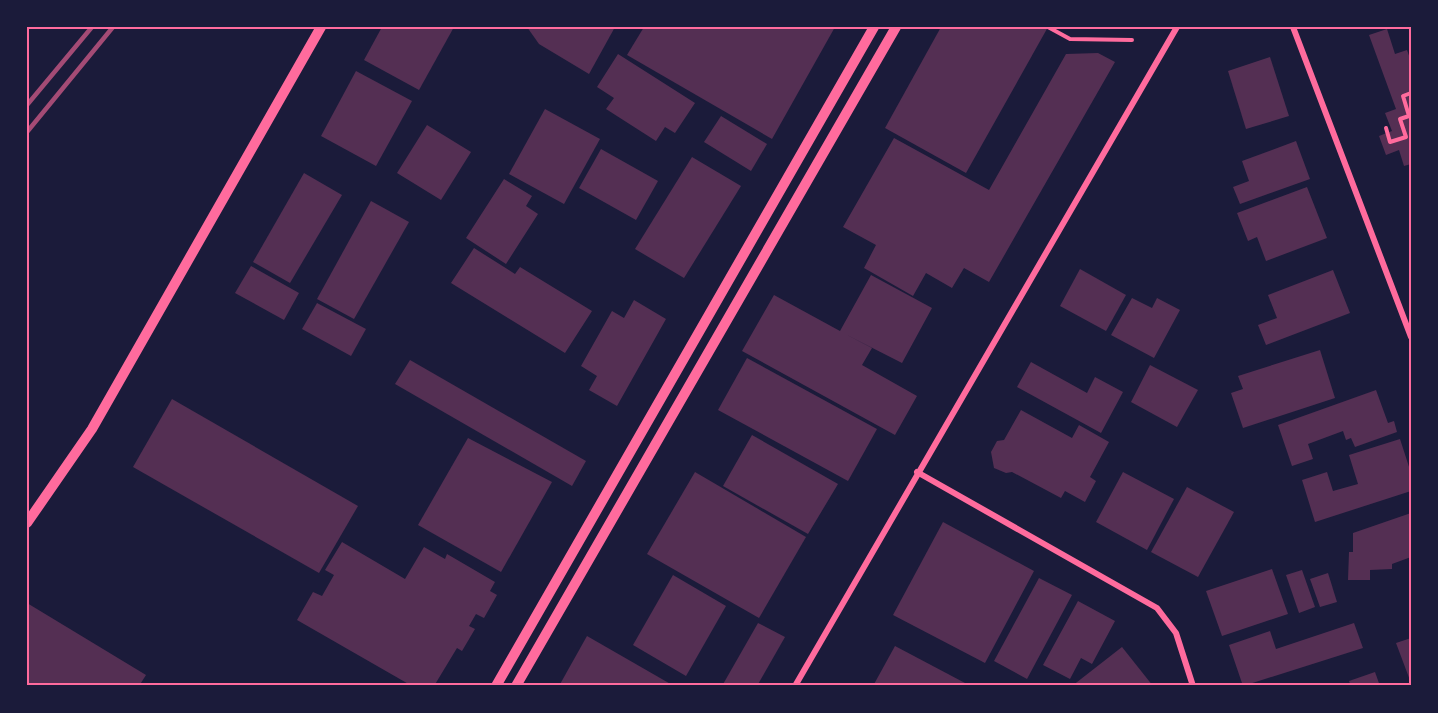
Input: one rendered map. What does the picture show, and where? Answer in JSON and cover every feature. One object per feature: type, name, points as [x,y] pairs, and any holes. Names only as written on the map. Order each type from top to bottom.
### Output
[{"type":"street","points":[[27,524],[92,429],[321,27]]},
{"type":"street","points":[[496,686],[874,27]]},
{"type":"street","points":[[516,686],[896,27]]},
{"type":"street","points":[[795,686],[1177,27]]},
{"type":"street","points":[[1293,27],[1411,337]]},
{"type":"street","points":[[917,472],[1156,608],[1176,633],[1193,686]]},
{"type":"path","points":[[1048,27],[1070,39],[1132,40]]},
{"type":"path","points":[[1386,128],[1390,142],[1406,137],[1400,119],[1409,116],[1403,96],[1411,93]]},
{"type":"building","points":[[382,27],[454,27],[419,90],[364,60]]},
{"type":"building","points":[[527,27],[615,27],[589,74],[539,44]]},
{"type":"building","points":[[644,27],[835,27],[772,139],[627,55]]},
{"type":"building","points":[[941,27],[1048,27],[966,173],[885,128]]},
{"type":"building","points":[[1387,29],[1395,54],[1407,50],[1411,61],[1411,164],[1404,166],[1399,150],[1386,155],[1379,136],[1392,131],[1385,113],[1396,109],[1369,35]]},
{"type":"building","points":[[1098,53],[1115,62],[989,282],[964,268],[952,288],[926,273],[913,296],[864,268],[876,245],[843,227],[894,138],[989,190],[1066,54]]},
{"type":"building","points":[[618,54],[695,103],[675,133],[665,127],[656,141],[606,109],[614,98],[597,87]]},
{"type":"building","points":[[1270,57],[1289,116],[1246,129],[1228,71]]},
{"type":"building","points":[[356,71],[412,101],[376,166],[321,136]]},
{"type":"building","points":[[545,109],[600,139],[564,204],[509,174]]},
{"type":"building","points":[[721,116],[767,144],[751,171],[704,142]]},
{"type":"building","points":[[427,125],[471,152],[441,200],[397,173]]},
{"type":"building","points":[[1296,141],[1310,179],[1240,204],[1233,187],[1249,181],[1242,161]]},
{"type":"building","points":[[601,149],[658,181],[636,220],[579,188]]},
{"type":"building","points":[[692,157],[741,186],[684,278],[635,249]]},
{"type":"building","points":[[304,173],[342,195],[290,283],[253,262]]},
{"type":"building","points":[[504,179],[532,196],[526,206],[538,214],[506,264],[466,238]]},
{"type":"building","points":[[1307,187],[1327,238],[1266,261],[1257,237],[1248,241],[1237,213]]},
{"type":"building","points":[[371,201],[409,222],[354,319],[317,299]]},
{"type":"building","points":[[474,248],[515,274],[520,267],[592,311],[565,353],[451,283]]},
{"type":"building","points":[[251,266],[299,293],[284,320],[235,293]]},
{"type":"building","points":[[1080,269],[1126,295],[1106,331],[1060,306]]},
{"type":"building","points":[[1333,270],[1350,313],[1266,345],[1258,325],[1277,318],[1268,295]]},
{"type":"building","points":[[871,275],[932,308],[902,363],[845,334],[872,348],[862,365],[917,396],[895,435],[742,351],[774,295],[840,331]]},
{"type":"building","points":[[1132,298],[1152,308],[1157,298],[1180,310],[1154,358],[1111,335]]},
{"type":"building","points":[[634,300],[666,319],[617,406],[589,390],[597,376],[581,366],[612,311],[624,318]]},
{"type":"building","points":[[317,303],[366,329],[351,356],[302,329]]},
{"type":"building","points":[[1320,350],[1335,398],[1243,428],[1231,393],[1243,389],[1238,376]]},
{"type":"building","points":[[747,358],[877,429],[848,481],[718,410]]},
{"type":"building","points":[[410,360],[586,461],[572,486],[395,384]]},
{"type":"building","points":[[1031,362],[1087,393],[1095,377],[1123,392],[1101,433],[1017,387]]},
{"type":"building","points":[[1150,365],[1198,390],[1177,427],[1131,402]]},
{"type":"building","points":[[1376,390],[1388,423],[1394,421],[1397,432],[1355,447],[1351,438],[1346,440],[1343,431],[1308,444],[1313,459],[1292,466],[1278,425]]},
{"type":"building","points":[[172,399],[358,506],[319,573],[133,467]]},
{"type":"building","points":[[1021,410],[1072,438],[1079,425],[1109,442],[1090,477],[1096,481],[1085,502],[1065,491],[1061,498],[1012,472],[1006,473],[994,468],[991,452],[997,441],[1004,440]]},
{"type":"building","points":[[752,435],[838,484],[808,534],[723,486]]},
{"type":"building","points":[[468,438],[552,482],[501,572],[418,525]]},
{"type":"building","points":[[1400,439],[1411,473],[1411,491],[1315,522],[1302,480],[1327,472],[1333,491],[1358,484],[1349,455]]},
{"type":"building","points":[[695,472],[806,537],[759,618],[647,554]]},
{"type":"building","points":[[1123,472],[1174,499],[1147,550],[1096,522]]},
{"type":"building","points":[[1187,487],[1234,512],[1198,577],[1151,552]]},
{"type":"building","points":[[1411,513],[1411,557],[1392,564],[1392,569],[1370,570],[1370,580],[1348,580],[1349,552],[1353,552],[1353,533]]},
{"type":"building","points":[[943,522],[1034,571],[985,663],[893,615]]},
{"type":"building","points":[[342,542],[405,579],[424,547],[445,559],[447,554],[495,582],[490,591],[497,595],[484,618],[476,614],[469,626],[475,629],[462,651],[457,648],[434,686],[412,686],[297,620],[313,592],[322,596],[334,575],[325,570]]},
{"type":"building","points":[[1272,569],[1288,614],[1222,636],[1206,591]]},
{"type":"building","points":[[1302,570],[1315,607],[1299,613],[1286,575]]},
{"type":"building","points":[[1328,573],[1337,602],[1320,607],[1310,579]]},
{"type":"building","points":[[673,575],[726,606],[686,676],[633,645]]},
{"type":"building","points":[[1039,578],[1072,595],[1027,679],[994,661]]},
{"type":"building","points":[[1078,601],[1115,621],[1092,664],[1081,658],[1070,679],[1043,665]]},
{"type":"building","points":[[27,603],[146,675],[139,686],[27,686]]},
{"type":"building","points":[[758,623],[785,637],[757,686],[722,686]]},
{"type":"building","points":[[1354,623],[1363,648],[1243,686],[1229,645],[1270,631],[1276,649]]},
{"type":"building","points":[[587,636],[674,686],[559,686]]},
{"type":"building","points":[[1411,638],[1411,683],[1396,643]]},
{"type":"building","points":[[895,646],[965,683],[964,686],[873,686]]},
{"type":"building","points":[[1122,647],[1153,686],[1072,686]]},
{"type":"building","points":[[1375,672],[1380,686],[1351,686],[1349,681]]},
{"type":"railway","points":[[27,105],[92,27]]},
{"type":"railway","points":[[27,132],[113,27]]}]
